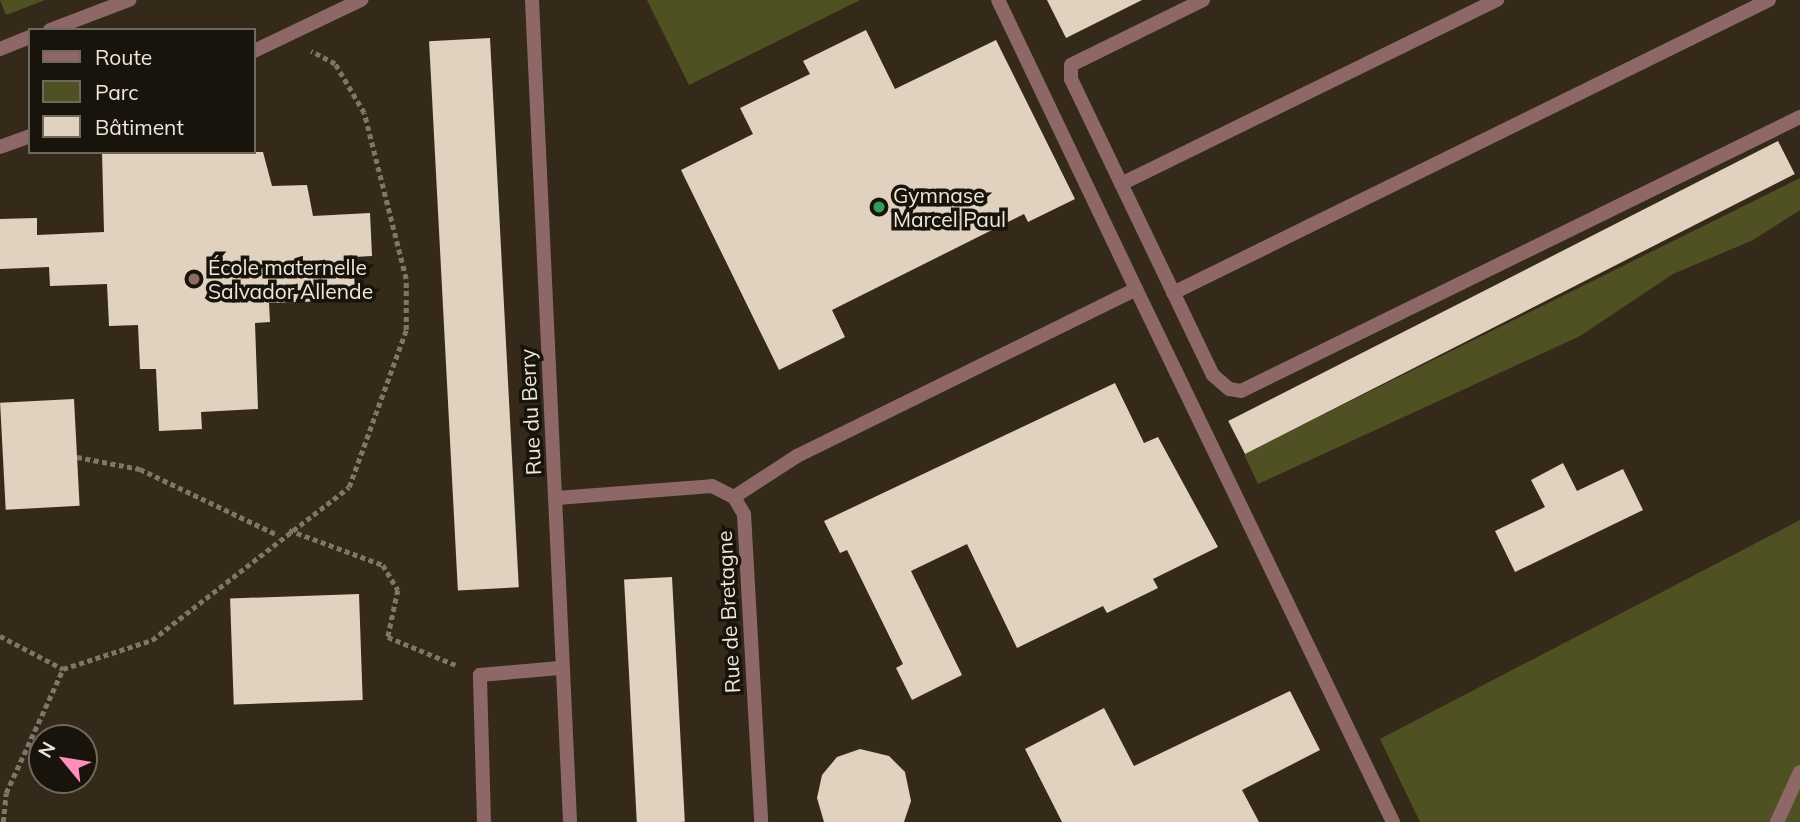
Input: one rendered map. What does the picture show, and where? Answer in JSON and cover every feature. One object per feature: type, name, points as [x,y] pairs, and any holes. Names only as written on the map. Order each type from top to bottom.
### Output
[{"type":"street","points":[[62,28],[79,25],[129,0]]},
{"type":"street","points":[[256,50],[289,38],[360,0]]},
{"type":"street","name":"Rue du Berry","points":[[532,0],[557,498],[560,668],[570,822]]},
{"type":"street","points":[[998,0],[1393,822]]},
{"type":"street","points":[[1203,0],[1071,65],[1071,79],[1213,375],[1241,391],[1800,117]]},
{"type":"street","points":[[1121,184],[1497,0]]},
{"type":"street","points":[[1173,293],[1769,0]]},
{"type":"street","points":[[0,49],[28,38]]},
{"type":"street","points":[[0,147],[28,137]]},
{"type":"street","points":[[557,498],[712,486],[734,497],[797,456],[1136,289]]},
{"type":"street","name":"Rue de Bretagne","points":[[734,497],[744,514],[761,822]]},
{"type":"street","points":[[484,822],[480,675],[560,668]]},
{"type":"street","points":[[1777,822],[1800,772]]},
{"type":"path","points":[[0,636],[63,668],[152,640],[290,529],[349,487],[406,330],[406,279],[364,113],[335,64],[289,38]]},
{"type":"path","points":[[77,457],[140,469],[273,537],[290,529],[383,565],[398,590],[388,637],[480,675]]},
{"type":"path","points":[[3,822],[6,793],[63,668]]},
{"type":"green space","points":[[0,0],[45,0],[6,15]]},
{"type":"green space","points":[[647,0],[860,0],[689,85]]},
{"type":"green space","points":[[1800,178],[1800,210],[1753,240],[1673,274],[1580,336],[1258,484],[1244,454]]},
{"type":"green space","points":[[1800,520],[1800,822],[1420,822],[1380,739]]},
{"type":"building","points":[[1047,0],[1142,0],[1066,38]]},
{"type":"building","name":"Gymnase Marcel Paul","points":[[866,30],[895,89],[996,40],[1075,199],[1028,222],[1024,214],[832,310],[845,337],[779,370],[681,170],[753,134],[740,108],[810,74],[803,61]]},
{"type":"building","points":[[490,38],[519,587],[458,590],[429,41]]},
{"type":"building","points":[[1778,141],[1795,174],[1245,454],[1228,421]]},
{"type":"building","points":[[263,152],[272,186],[307,185],[313,216],[370,213],[372,256],[354,257],[355,300],[269,303],[270,322],[255,323],[258,409],[201,412],[202,429],[159,431],[156,369],[140,369],[138,325],[109,326],[107,284],[50,286],[49,267],[0,269],[0,219],[37,218],[37,235],[104,232],[102,154]]},
{"type":"building","points":[[1115,383],[1144,443],[1158,437],[1218,547],[1153,579],[1158,588],[1107,613],[1103,606],[1017,648],[967,544],[911,571],[962,675],[912,700],[896,668],[903,664],[847,550],[840,553],[824,521]]},
{"type":"building","points":[[74,399],[80,506],[6,510],[0,403]]},
{"type":"building","points":[[1563,463],[1577,491],[1623,469],[1643,510],[1515,572],[1495,531],[1545,507],[1531,480]]},
{"type":"building","points":[[672,577],[685,822],[637,822],[624,580]]},
{"type":"building","points":[[359,594],[363,700],[234,704],[230,599]]},
{"type":"building","points":[[1290,691],[1320,750],[1242,790],[1259,822],[1062,822],[1025,749],[1104,708],[1134,766]]},
{"type":"building","points":[[860,749],[889,756],[905,772],[911,801],[904,822],[824,822],[817,798],[822,775],[837,757]]},
{"type":"place","name":"Gymnase Marcel Paul","points":[[879,207]]},
{"type":"place","name":"École maternelle Salvador Allende","points":[[194,279]]}]
